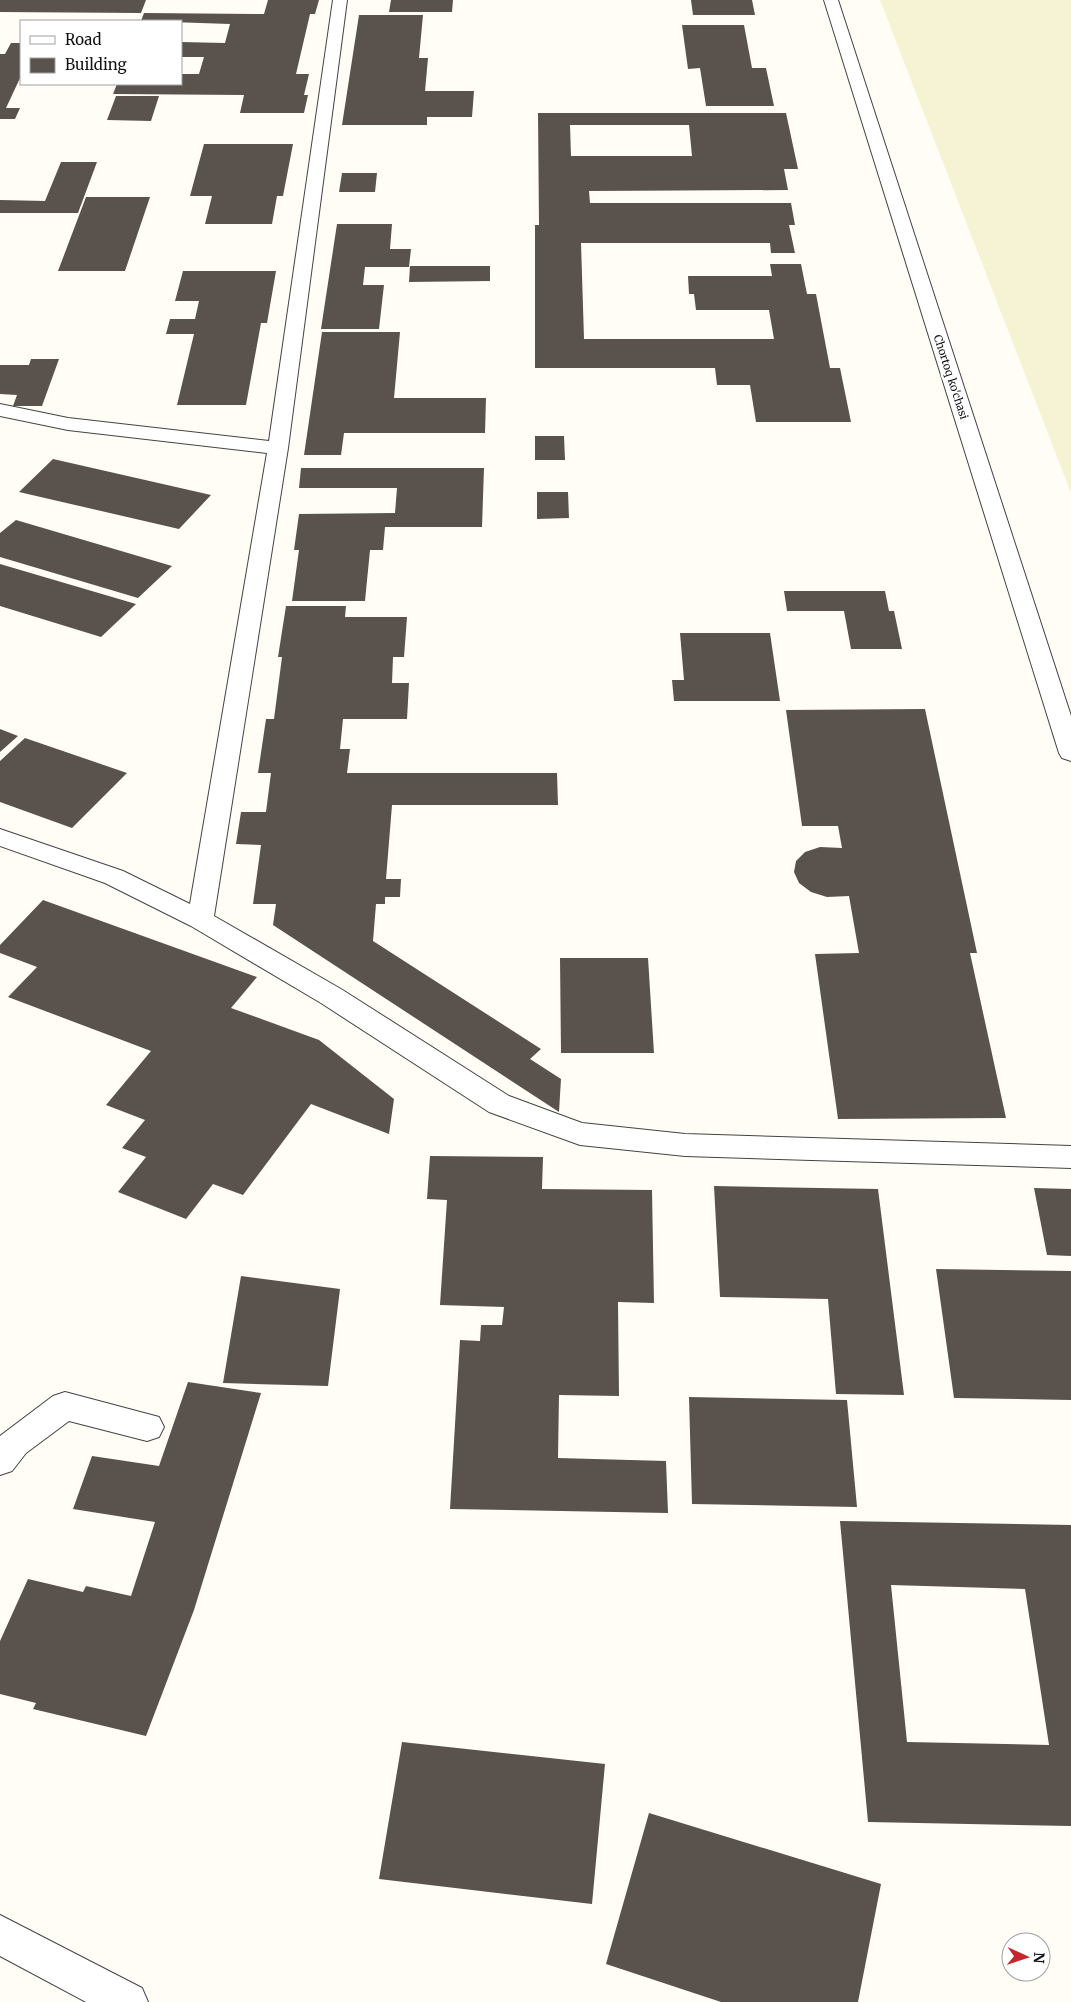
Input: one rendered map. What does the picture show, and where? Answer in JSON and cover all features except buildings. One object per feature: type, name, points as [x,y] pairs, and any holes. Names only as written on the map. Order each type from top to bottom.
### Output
[{"type":"street","points":[[200,920],[278,448],[340,0]]},
{"type":"street","name":"Chortoq ko'chasi","points":[[831,0],[1071,753]]},
{"type":"street","points":[[0,410],[68,424],[278,448]]},
{"type":"street","points":[[0,837],[114,877],[200,920],[330,996],[499,1104],[580,1134],[685,1145],[1071,1158]]},
{"type":"street","points":[[0,1462],[14,1443],[65,1406],[147,1427]]},
{"type":"street","points":[[0,1935],[128,2002]]},
{"type":"shaded area","points":[[880,0],[1071,0],[1071,493]]}]
